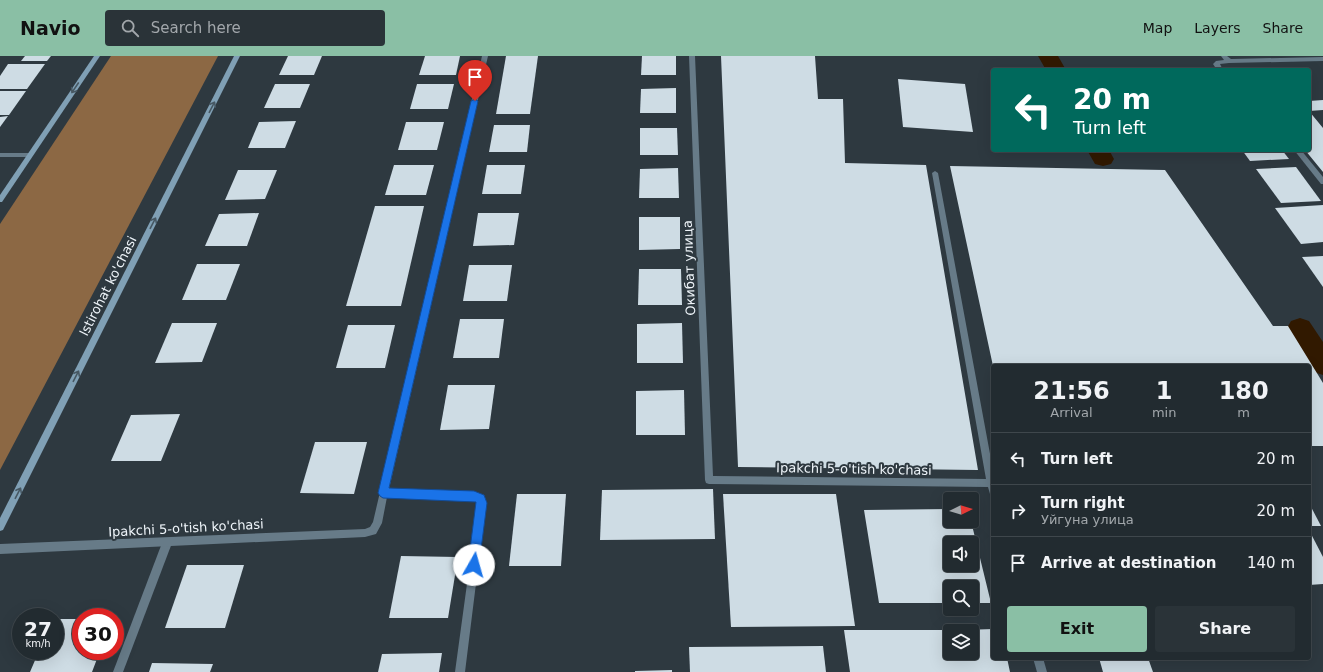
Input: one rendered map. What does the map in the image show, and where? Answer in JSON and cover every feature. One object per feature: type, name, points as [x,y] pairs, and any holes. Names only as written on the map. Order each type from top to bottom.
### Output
[{"type":"main road","points":[[0,200],[97,56]]},
{"type":"main road","name":"Istirohat ko'chasi","points":[[0,528],[237,56]]},
{"type":"street","points":[[460,672],[482,503],[480,498],[474,496],[383,493],[485,56]]},
{"type":"street","name":"Окибат улица","points":[[692,56],[709,480]]},
{"type":"street","points":[[1224,56],[1229,62]]},
{"type":"street","points":[[1219,68],[1216,64],[1218,62],[1323,59]]},
{"type":"street","points":[[1299,152],[1323,182]]},
{"type":"street","points":[[0,155],[30,155]]},
{"type":"street","points":[[935,173],[991,481]]},
{"type":"street","name":"Ipakchi 5-o'tish ko'chasi","points":[[709,480],[991,487]]},
{"type":"street","name":"Ipakchi 5-o'tish ko'chasi","points":[[0,549],[167,543],[365,533],[373,531],[377,523],[383,493]]},
{"type":"street","points":[[118,672],[167,543]]},
{"type":"street","points":[[1039,660],[1042,672]]},
{"type":"shaded area","points":[[111,56],[218,56],[0,470],[0,224]]},
{"type":"building","points":[[25,56],[51,56],[47,61],[21,61]]},
{"type":"building","points":[[288,56],[322,56],[314,75],[279,75]]},
{"type":"building","points":[[425,56],[460,56],[456,75],[419,75]]},
{"type":"building","points":[[506,56],[538,56],[530,114],[496,114]]},
{"type":"building","points":[[642,56],[676,56],[676,75],[641,75]]},
{"type":"building","points":[[721,56],[815,56],[818,99],[843,99],[845,163],[926,165],[978,470],[738,467]]},
{"type":"building","points":[[8,64],[45,64],[27,89],[0,89],[0,76]]},
{"type":"building","points":[[1111,67],[1112,68],[1076,68]]},
{"type":"building","points":[[898,79],[965,84],[973,132],[903,127]]},
{"type":"building","points":[[275,84],[310,84],[300,108],[264,108]]},
{"type":"building","points":[[417,84],[454,84],[448,109],[410,109]]},
{"type":"building","points":[[676,88],[676,113],[640,113],[641,89]]},
{"type":"building","points":[[0,91],[26,91],[9,115],[0,115]]},
{"type":"building","points":[[1323,100],[1323,110],[1311,111],[1311,101]]},
{"type":"building","points":[[1311,113],[1323,128],[1323,172],[1307,152],[1311,152]]},
{"type":"building","points":[[8,116],[0,127],[0,117]]},
{"type":"building","points":[[296,121],[285,148],[248,148],[259,122]]},
{"type":"building","points":[[406,122],[444,122],[437,150],[398,150]]},
{"type":"building","points":[[494,125],[530,125],[527,152],[489,152]]},
{"type":"building","points":[[640,128],[677,128],[678,155],[640,155]]},
{"type":"building","points":[[1243,152],[1284,152],[1289,159],[1250,161]]},
{"type":"building","points":[[394,165],[434,165],[426,195],[385,195]]},
{"type":"building","points":[[487,165],[525,165],[521,194],[482,194]]},
{"type":"building","points":[[950,166],[1165,170],[1273,326],[1288,326],[1323,383],[1323,446],[1311,446],[1311,364],[993,364]]},
{"type":"building","points":[[1296,167],[1321,201],[1281,203],[1256,169]]},
{"type":"building","points":[[678,168],[679,198],[639,198],[640,169]]},
{"type":"building","points":[[238,170],[277,170],[265,199],[225,200]]},
{"type":"building","points":[[1323,205],[1323,242],[1301,244],[1275,208]]},
{"type":"building","points":[[375,206],[424,206],[401,306],[346,306]]},
{"type":"building","points":[[259,213],[247,246],[205,246],[219,214]]},
{"type":"building","points":[[478,213],[519,213],[514,245],[473,246]]},
{"type":"building","points":[[639,217],[680,217],[680,249],[639,250]]},
{"type":"building","points":[[1323,256],[1323,287],[1302,257]]},
{"type":"building","points":[[197,264],[240,264],[226,300],[182,300]]},
{"type":"building","points":[[469,265],[512,265],[507,301],[463,301]]},
{"type":"building","points":[[639,269],[681,269],[682,305],[638,305]]},
{"type":"building","points":[[460,319],[504,319],[499,358],[453,358]]},
{"type":"building","points":[[172,323],[217,323],[202,362],[155,363]]},
{"type":"building","points":[[682,323],[683,363],[637,363],[637,324]]},
{"type":"building","points":[[348,325],[395,325],[385,368],[336,368]]},
{"type":"building","points":[[448,385],[495,385],[489,429],[440,430]]},
{"type":"building","points":[[684,390],[685,435],[636,435],[636,391]]},
{"type":"building","points":[[180,414],[161,461],[111,461],[131,415]]},
{"type":"building","points":[[315,442],[367,442],[354,494],[300,493]]},
{"type":"building","points":[[713,489],[715,539],[600,540],[602,490]]},
{"type":"building","points":[[517,494],[566,494],[561,566],[509,566]]},
{"type":"building","points":[[723,494],[836,494],[855,626],[731,627]]},
{"type":"building","points":[[1311,507],[1321,526],[1311,526]]},
{"type":"building","points":[[943,509],[943,528],[973,528],[975,536],[943,536],[943,572],[979,572],[979,554],[991,603],[979,603],[979,580],[943,580],[943,603],[879,603],[864,510]]},
{"type":"building","points":[[1311,534],[1323,557],[1323,584],[1311,585]]},
{"type":"building","points":[[401,556],[458,557],[448,618],[389,618]]},
{"type":"building","points":[[187,565],[244,565],[225,628],[165,628]]},
{"type":"building","points":[[64,619],[72,619],[72,660],[97,660],[92,672],[30,672],[35,660],[64,660]]},
{"type":"building","points":[[979,629],[991,629],[991,660],[1007,660],[1010,672],[850,672],[844,630],[943,630],[943,660],[979,660]]},
{"type":"building","points":[[823,646],[826,672],[690,672],[689,647]]},
{"type":"building","points":[[442,653],[439,672],[378,672],[382,654]]},
{"type":"building","points":[[1100,660],[1149,660],[1153,672],[1103,672]]},
{"type":"building","points":[[152,663],[213,664],[210,672],[149,672]]},
{"type":"building","points":[[672,670],[672,672],[635,672],[635,671]]},
{"type":"waterway","points":[[1048,56],[1055,68]]},
{"type":"waterway","points":[[1099,152],[1103,159]]},
{"type":"waterway","points":[[1300,328],[1323,364]]},
{"type":"route","points":[[474,565],[482,503],[480,498],[474,496],[383,493],[475,101]]}]
